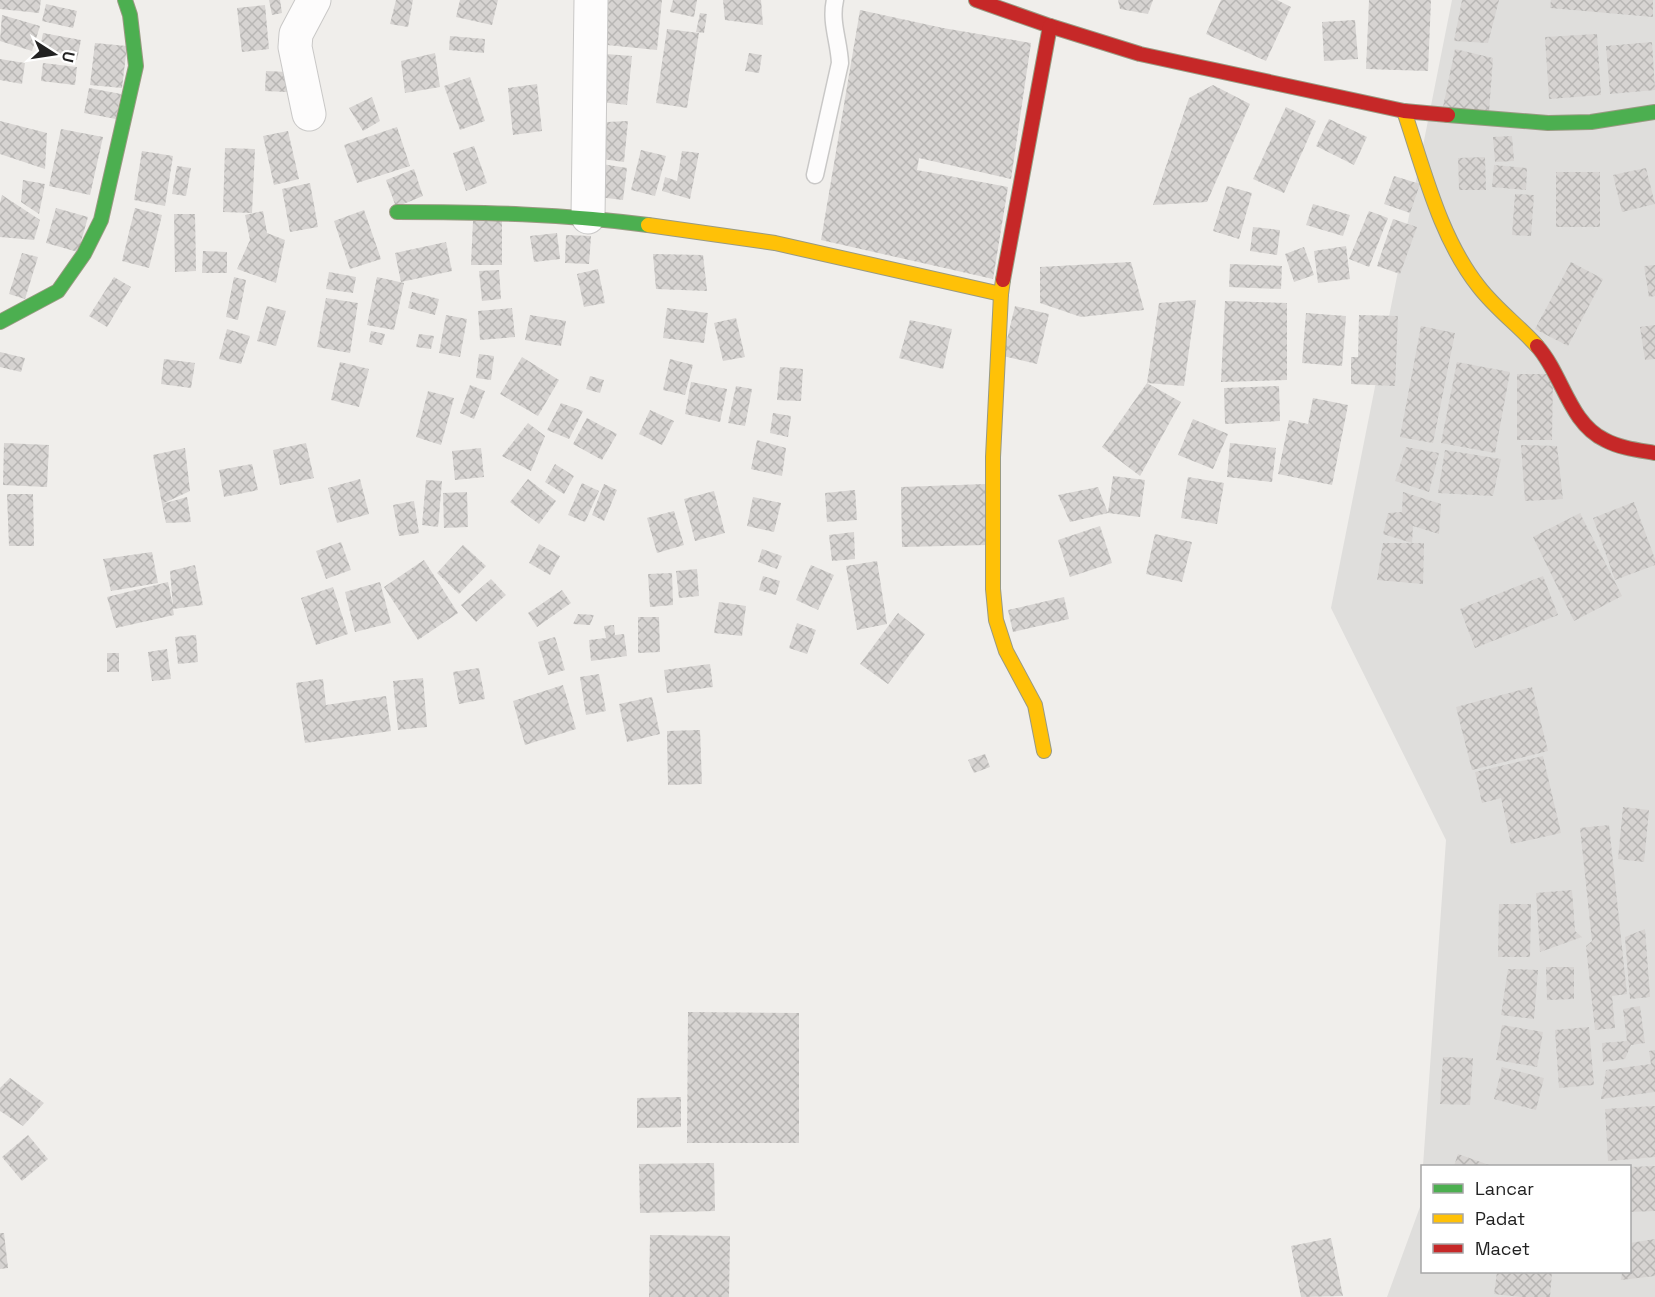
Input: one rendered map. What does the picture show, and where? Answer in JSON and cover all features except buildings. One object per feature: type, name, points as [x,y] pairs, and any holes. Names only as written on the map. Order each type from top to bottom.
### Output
[{"type":"street","points":[[0,322],[58,291],[84,254],[101,220],[136,66],[130,15],[125,0]]},
{"type":"street","points":[[309,114],[295,47],[296,34],[314,0]]},
{"type":"street","points":[[588,217],[591,0]]},
{"type":"street","points":[[976,0],[1140,54],[1404,111],[1548,123],[1591,122],[1655,112]]},
{"type":"street","points":[[1044,751],[1035,705],[1006,651],[996,620],[993,589],[993,457],[1001,294],[1050,26]]},
{"type":"street","points":[[1404,111],[1442,220],[1471,276],[1490,300],[1550,362],[1583,426],[1601,440],[1613,445],[1655,453]]},
{"type":"street","points":[[398,212],[489,212],[588,217],[775,243],[1001,294]]},
{"type":"lane","points":[[815,175],[840,63],[832,13],[835,0]]},
{"type":"shaded area","points":[[1452,0],[1655,0],[1655,1297],[1387,1297],[1420,1207],[1421,1190],[1421,1273],[1631,1273],[1631,1165],[1423,1165],[1446,840],[1331,608]]},
{"type":"traffic: fast","points":[[0,322],[58,291],[84,254],[101,220],[136,66],[130,15],[125,0]]},
{"type":"traffic: fast","points":[[1448,115],[1548,123],[1591,122],[1655,112]]},
{"type":"traffic: fast","points":[[397,212],[523,214],[648,225]]},
{"type":"traffic: slow","points":[[1404,111],[1434,203],[1465,268],[1486,295],[1537,346]]},
{"type":"traffic: slow","points":[[648,225],[775,243],[1001,294]]},
{"type":"traffic: slow","points":[[1003,280],[993,457],[993,589],[996,620],[1006,651],[1035,705],[1044,751]]},
{"type":"traffic: jam","points":[[976,0],[1140,54],[1404,111],[1448,115]]},
{"type":"traffic: jam","points":[[1003,280],[1050,26]]},
{"type":"traffic: jam","points":[[1537,346],[1554,371],[1575,410],[1593,432],[1617,445],[1655,453]]}]
